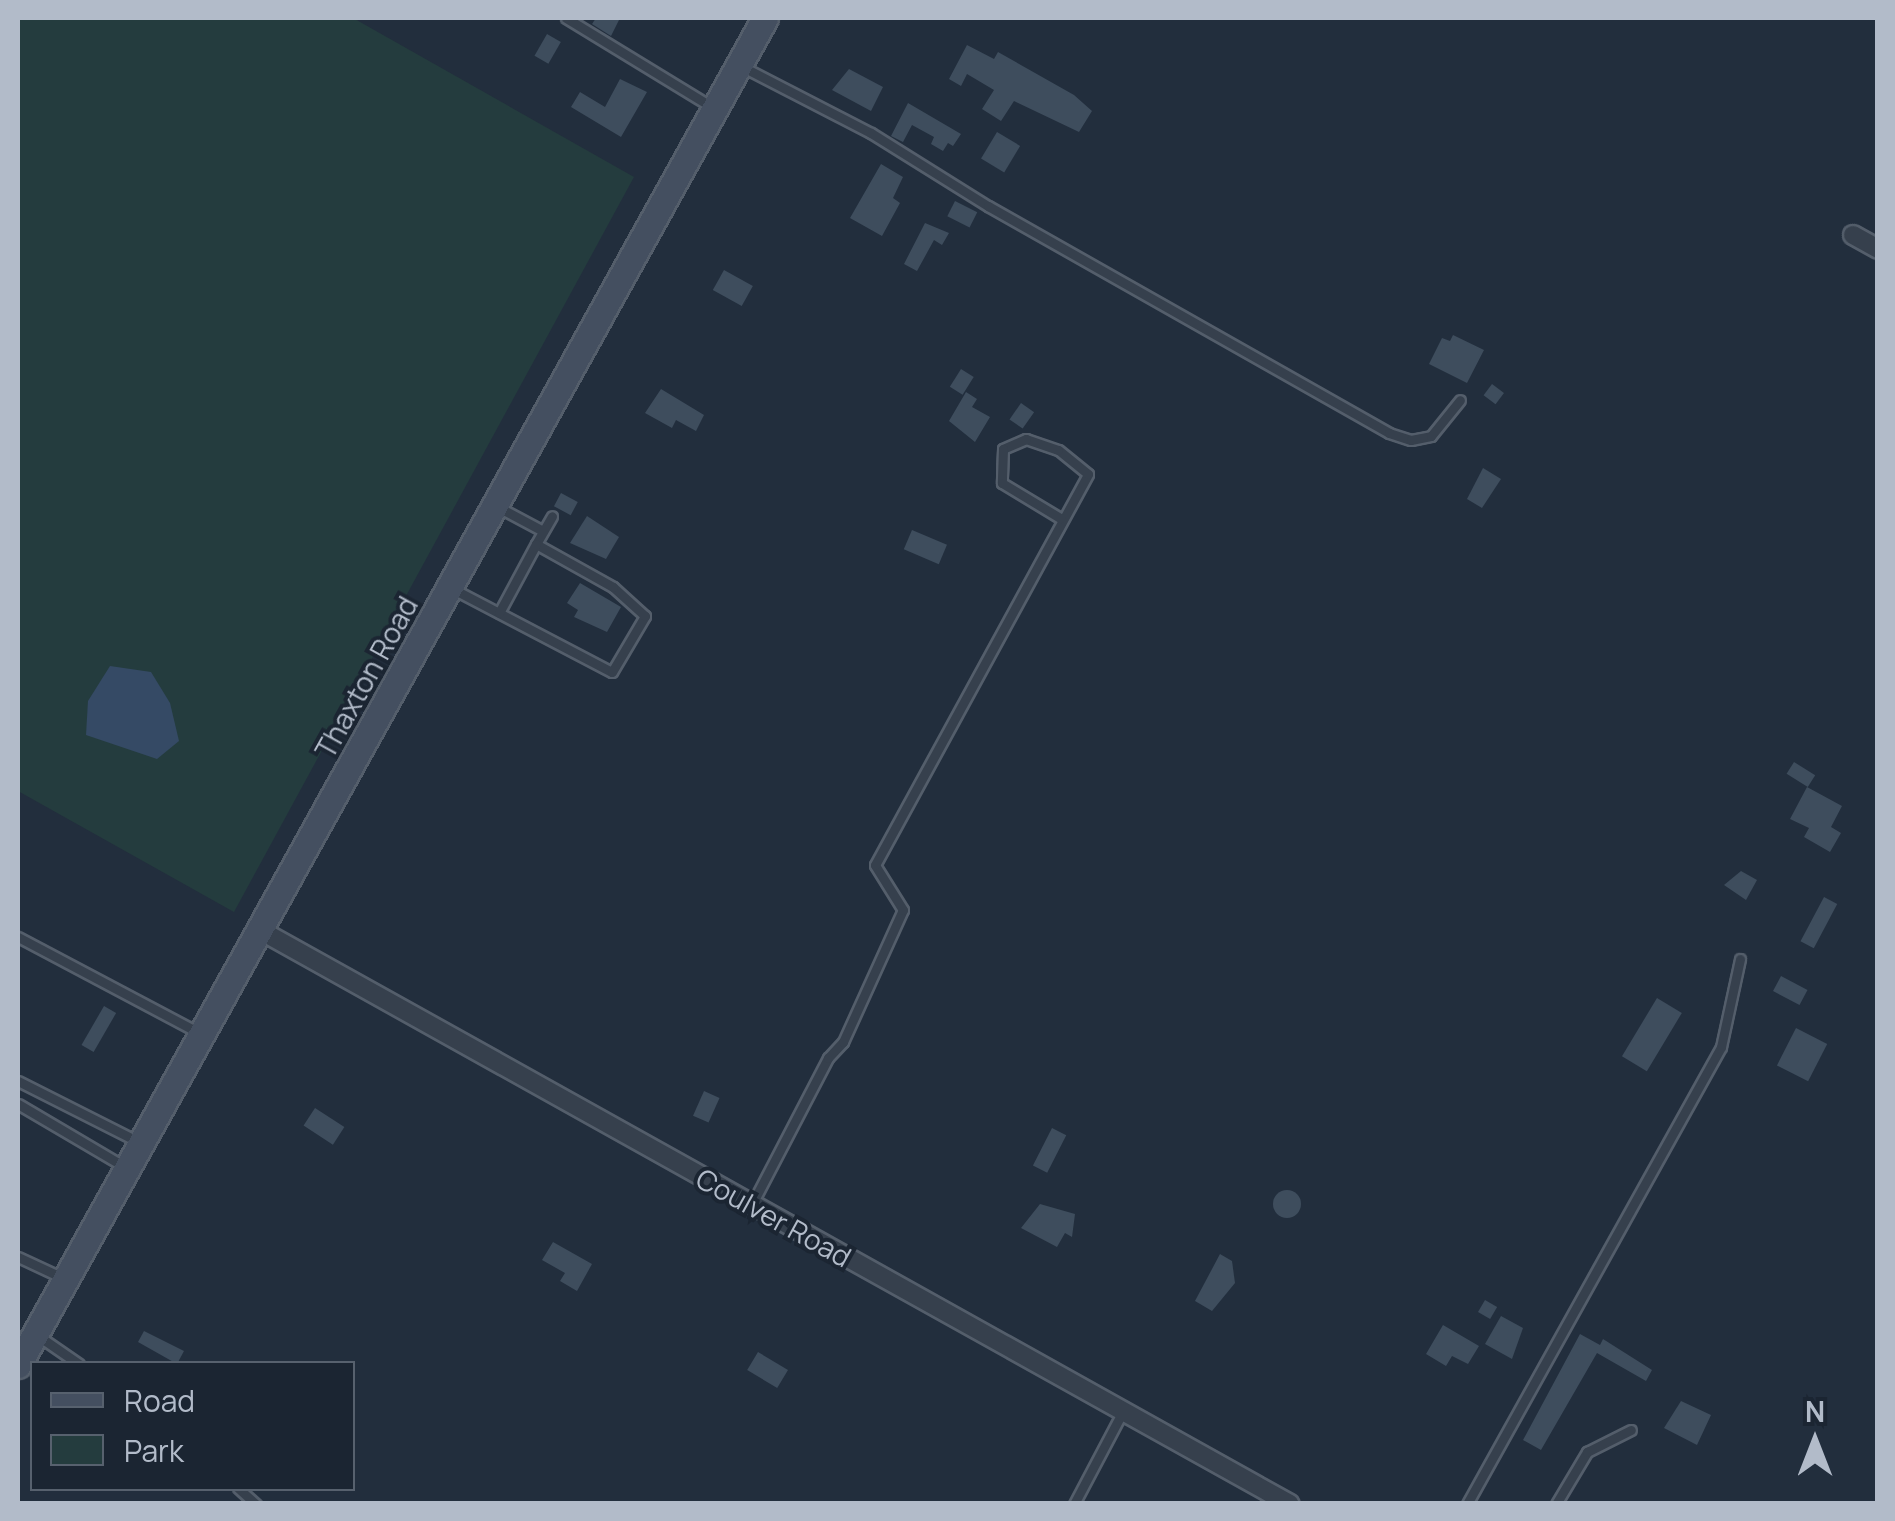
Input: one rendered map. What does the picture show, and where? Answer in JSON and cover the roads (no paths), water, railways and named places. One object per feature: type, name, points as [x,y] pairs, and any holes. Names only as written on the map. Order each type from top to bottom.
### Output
[{"type":"street","name":"Thaxton Road","points":[[18,1365],[765,18]]},
{"type":"street","points":[[1853,235],[1878,250]]},
{"type":"street","name":"Coulver Road","points":[[258,928],[1290,1504]]},
{"type":"lane","points":[[566,18],[715,108]]},
{"type":"lane","points":[[738,65],[871,132],[988,206],[1389,433],[1412,440],[1431,436],[1460,400]]},
{"type":"lane","points":[[752,1204],[828,1058],[843,1042],[904,910],[875,865],[968,702],[1060,518],[1088,474],[1058,450],[1026,439],[1003,449],[1002,483],[1060,518]]},
{"type":"lane","points":[[496,506],[543,531]]},
{"type":"lane","points":[[499,613],[552,516]]},
{"type":"lane","points":[[451,588],[612,672],[645,616],[613,587],[536,544]]},
{"type":"lane","points":[[18,937],[202,1034]]},
{"type":"lane","points":[[1466,1504],[1721,1047],[1740,959]]},
{"type":"lane","points":[[18,1082],[142,1142]]},
{"type":"lane","points":[[18,1104],[127,1169]]},
{"type":"lane","points":[[18,1257],[66,1279]]},
{"type":"lane","points":[[35,1333],[75,1361]]},
{"type":"lane","points":[[1074,1504],[1123,1411]]},
{"type":"lane","points":[[1556,1504],[1587,1452],[1630,1430]]},
{"type":"water","points":[[110,666],[151,672],[170,703],[179,741],[157,759],[86,735],[88,701]]}]
